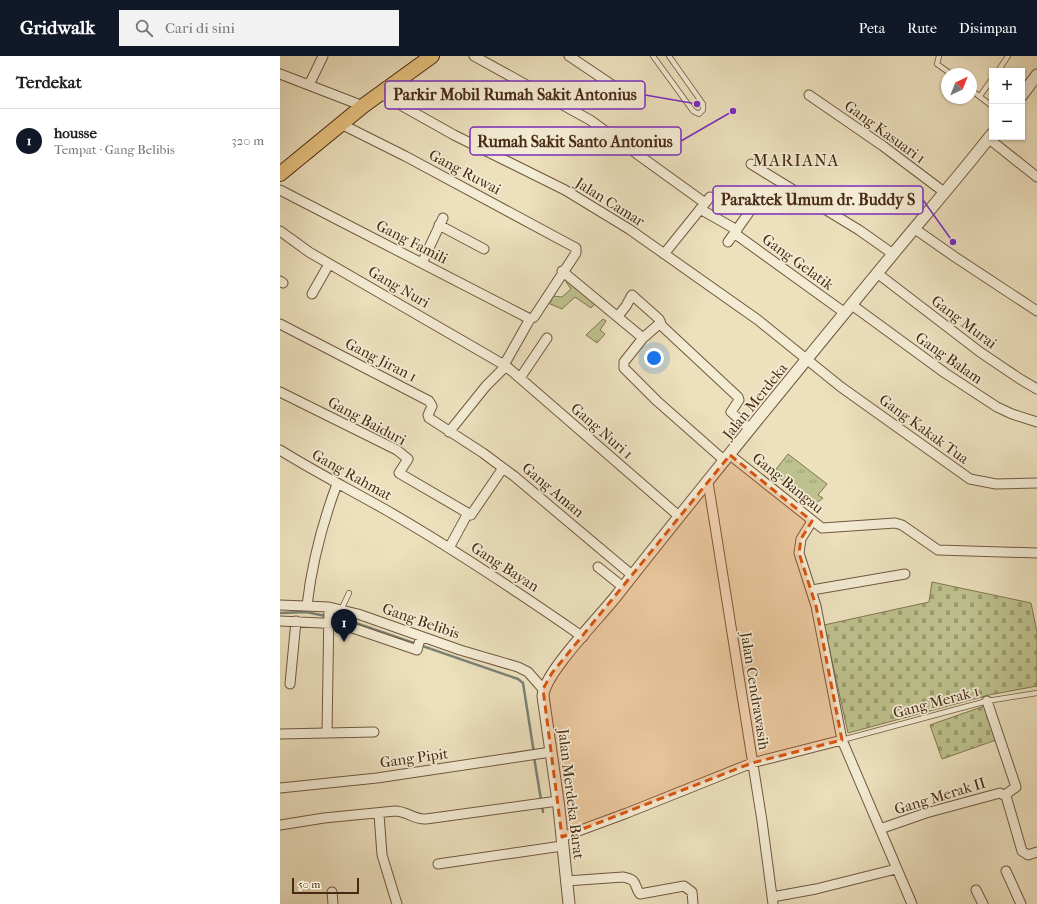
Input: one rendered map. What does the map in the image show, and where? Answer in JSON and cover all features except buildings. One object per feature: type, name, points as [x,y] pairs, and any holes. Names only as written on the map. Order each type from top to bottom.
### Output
[{"type":"main road","points":[[280,174],[363,106],[432,56]]},
{"type":"street","points":[[309,84],[323,56]]},
{"type":"street","name":"Gang Gelatik","points":[[474,56],[590,120],[705,203],[736,232],[849,309]]},
{"type":"street","points":[[569,56],[639,103]]},
{"type":"street","points":[[280,74],[363,106]]},
{"type":"street","points":[[1025,91],[1037,76]]},
{"type":"street","name":"Jalan Camar","points":[[381,94],[454,135],[565,190],[608,215],[758,320],[808,360]]},
{"type":"street","name":"Gang Kasuari 1","points":[[809,95],[883,146],[944,192]]},
{"type":"street","name":"Gang Ruwai","points":[[341,124],[405,156],[574,246],[576,253],[562,271]]},
{"type":"street","name":"Jalan Merdeka","points":[[544,689],[552,673],[728,458],[747,427],[808,360],[989,137]]},
{"type":"street","points":[[995,140],[1037,177]]},
{"type":"street","points":[[752,164],[859,230],[893,254]]},
{"type":"street","name":"Gang Famili","points":[[280,190],[530,319]]},
{"type":"street","points":[[728,242],[760,197]]},
{"type":"street","points":[[664,254],[705,203]]},
{"type":"street","points":[[422,263],[441,222],[484,249]]},
{"type":"street","points":[[915,228],[954,257],[1037,311]]},
{"type":"street","name":"Gang Nuri","points":[[280,231],[309,252],[329,264],[505,365]]},
{"type":"street","points":[[312,294],[329,264]]},
{"type":"street","points":[[449,432],[505,365],[530,319],[534,317],[562,271],[644,338],[658,326],[662,326]]},
{"type":"street","name":"Gang Murai","points":[[877,274],[980,352],[1020,379],[1037,388]]},
{"type":"street","points":[[618,316],[632,295],[659,319],[662,326],[738,397],[739,400],[731,411],[732,414],[747,427]]},
{"type":"street","name":"Gang Balam","points":[[849,309],[997,407],[1012,414],[1037,422]]},
{"type":"street","name":"Gang Jiran 1","points":[[280,324],[429,401],[432,406],[429,418],[449,432]]},
{"type":"street","points":[[520,378],[547,338]]},
{"type":"street","name":"Gang Bangau","points":[[644,338],[624,362],[624,368],[657,401],[728,458],[822,528],[898,523],[935,548],[942,551],[1037,553]]},
{"type":"street","name":"Gang Kakak Tua","points":[[808,360],[859,400],[970,479],[996,484],[1037,483]]},
{"type":"street","name":"Gang Nuri 1","points":[[505,365],[680,517]]},
{"type":"street","name":"Gang Baiduri","points":[[280,392],[397,450],[408,459],[399,473],[468,513]]},
{"type":"street","name":"Gang Aman","points":[[449,432],[503,468],[542,498],[632,576]]},
{"type":"street","name":"Gang Rahmat","points":[[280,450],[409,524]]},
{"type":"street","points":[[449,548],[468,513],[471,515],[503,468]]},
{"type":"street","name":"Jalan Cendrawasih","points":[[708,482],[773,900]]},
{"type":"street","points":[[307,605],[311,571],[322,524],[337,484]]},
{"type":"street","points":[[812,520],[800,538],[799,548],[812,590],[842,740],[912,904]]},
{"type":"street","name":"Gang Bayan","points":[[409,524],[449,548],[583,637]]},
{"type":"street","points":[[598,567],[623,587]]},
{"type":"street","points":[[812,590],[905,574]]},
{"type":"street","name":"Gang Belibis","points":[[280,605],[307,605],[341,610],[383,629],[420,641],[523,669],[544,689]]},
{"type":"street","points":[[327,732],[329,608]]},
{"type":"street","points":[[280,621],[329,622],[383,629],[417,650],[420,641]]},
{"type":"street","points":[[290,684],[296,621]]},
{"type":"street","name":"Jalan Merdeka Barat","points":[[544,689],[543,696],[547,753],[558,801],[569,904]]},
{"type":"street","points":[[987,701],[1016,787],[1005,795]]},
{"type":"street","points":[[280,734],[374,732]]},
{"type":"street","points":[[438,864],[562,842],[627,813],[752,763],[842,740]]},
{"type":"street","name":"Gang Pipit","points":[[280,788],[377,778],[547,753]]},
{"type":"street","name":"Gang Merak II","points":[[880,829],[962,802],[1000,793],[1005,795],[1022,851],[1028,854],[1037,852]]},
{"type":"street","points":[[280,825],[324,818],[399,811],[415,818],[426,819],[558,801]]},
{"type":"street","points":[[379,814],[382,854],[397,904]]},
{"type":"street","points":[[773,900],[896,869]]},
{"type":"street","points":[[1006,871],[1021,904]]},
{"type":"street","points":[[566,881],[623,877],[630,878],[637,885],[640,894],[684,886],[692,892],[694,904]]},
{"type":"street","points":[[976,890],[984,904]]},
{"type":"street","points":[[332,892],[333,904]]},
{"type":"lane","points":[[653,56],[693,111],[699,114],[703,110],[703,104],[669,56]]},
{"type":"lane","points":[[939,56],[937,64],[942,68]]},
{"type":"lane","points":[[1000,68],[1008,56]]},
{"type":"lane","points":[[980,96],[989,83]]},
{"type":"lane","points":[[977,94],[990,104]]},
{"type":"lane","points":[[341,610],[349,593]]},
{"type":"lane","name":"Gang Merak 1","points":[[842,740],[987,701],[1037,693]]},
{"type":"highlighted area","points":[[730,455],[812,521],[801,539],[799,553],[816,606],[842,740],[752,763],[562,837],[543,689],[552,673]]},
{"type":"green space","points":[[568,280],[597,302],[591,308],[575,297],[562,309],[548,303],[552,296],[562,297],[571,289],[566,282]]},
{"type":"green space","points":[[603,319],[606,321],[600,330],[605,334],[597,343],[586,335]]},
{"type":"green space","points":[[788,454],[827,484],[818,495],[823,498],[814,505],[773,473]]},
{"type":"green space","points":[[932,582],[1031,603],[1037,632],[1037,686],[989,695],[848,733],[824,625],[929,602]]},
{"type":"green space","points":[[987,705],[999,739],[942,759],[930,725]]},
{"type":"waterway","points":[[280,613],[306,612],[350,621],[518,679],[523,683],[534,753]]},
{"type":"waterway","points":[[534,757],[543,812]]},
{"type":"place","name":"Parkir Mobil Rumah Sakit Antonius","points":[[697,104]]},
{"type":"place","name":"Rumah Sakit Santo Antonius","points":[[733,111]]},
{"type":"place","name":"Paraktek Umum dr. Buddy S","points":[[953,242]]},
{"type":"place","name":"housse","points":[[344,642]]},
{"type":"district","name":"MARIANA","points":[[796,160]]}]
